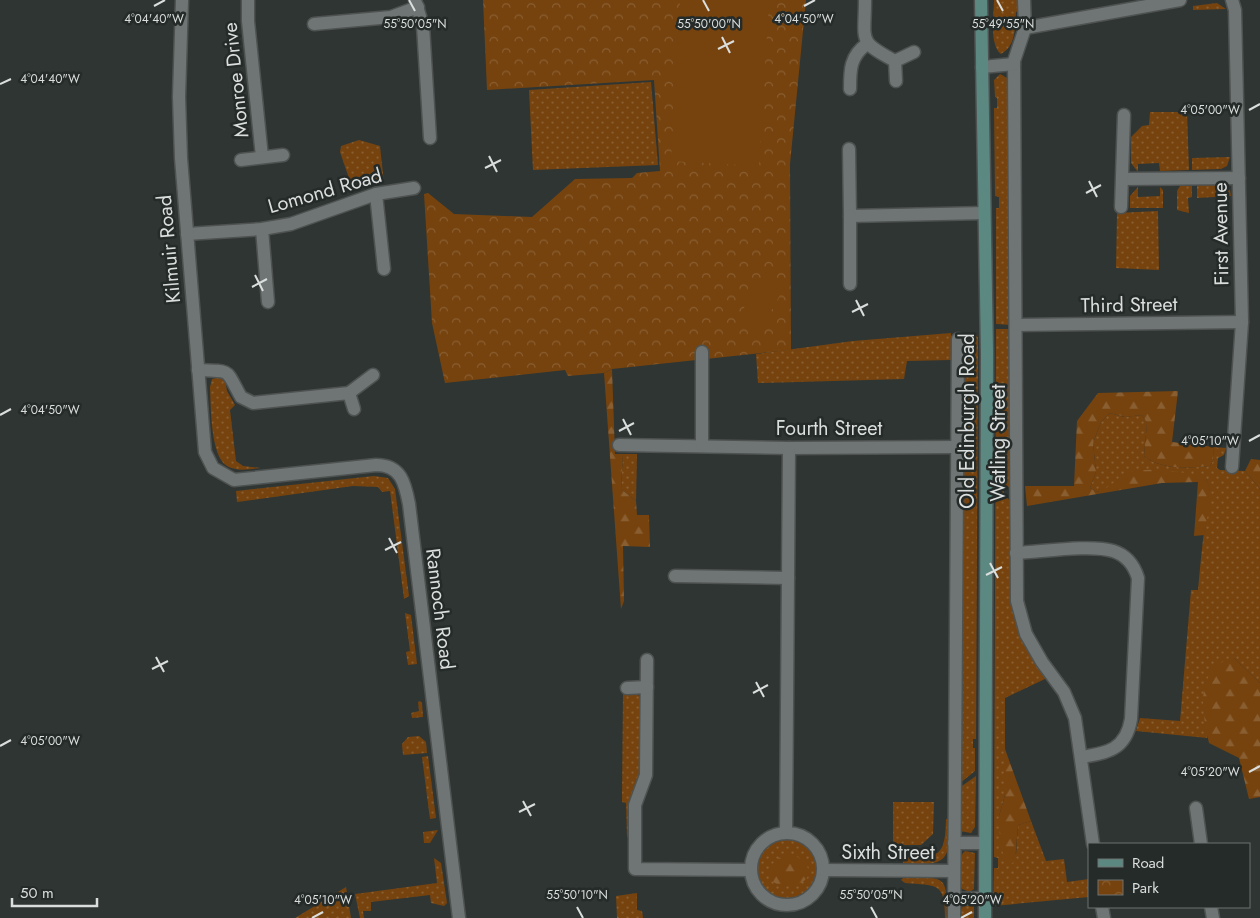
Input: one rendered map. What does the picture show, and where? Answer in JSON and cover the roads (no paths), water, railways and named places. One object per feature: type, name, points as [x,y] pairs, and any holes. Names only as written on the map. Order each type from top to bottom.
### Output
[{"type":"main road","name":"Old Edinburgh Road","points":[[981,0],[987,352],[985,918]]},
{"type":"street","name":"Kilmuir Road","points":[[182,0],[179,97],[187,234],[205,452],[213,468],[234,480]]},
{"type":"street","name":"Monroe Drive","points":[[248,0],[248,21],[262,157]]},
{"type":"street","points":[[865,0],[865,38],[867,44],[895,61]]},
{"type":"street","name":"Watling Street","points":[[1024,0],[1024,28],[1014,64],[1017,325],[1016,553],[1018,601],[1021,618],[1034,649],[1070,704],[1075,718],[1093,843]]},
{"type":"street","points":[[1024,28],[1134,4],[1180,0]]},
{"type":"street","name":"First Avenue","points":[[1232,0],[1235,10],[1242,322],[1232,467]]},
{"type":"street","points":[[314,24],[391,17],[417,4],[423,26],[430,138]]},
{"type":"street","points":[[850,89],[851,63],[857,51],[867,44]]},
{"type":"street","points":[[895,61],[914,52]]},
{"type":"street","points":[[895,61],[896,81]]},
{"type":"street","points":[[982,67],[1014,64]]},
{"type":"street","points":[[1121,207],[1124,115]]},
{"type":"street","points":[[849,149],[850,284]]},
{"type":"street","name":"Monroe Drive","points":[[241,160],[283,155]]},
{"type":"street","points":[[1123,179],[1239,178]]},
{"type":"street","name":"Lomond Road","points":[[187,234],[262,229],[291,224],[376,194],[414,188]]},
{"type":"street","points":[[376,194],[384,269]]},
{"type":"street","points":[[850,216],[984,213]]},
{"type":"street","points":[[262,229],[268,302]]},
{"type":"street","name":"Third Street","points":[[1017,325],[1242,322]]},
{"type":"street","name":"Old Edinburgh Road","points":[[954,918],[958,339]]},
{"type":"street","points":[[702,352],[702,445]]},
{"type":"street","points":[[198,370],[224,370],[232,377],[241,397],[253,403],[350,393],[372,375]]},
{"type":"street","points":[[350,393],[354,410]]},
{"type":"street","name":"Fourth Street","points":[[620,445],[789,448],[956,447]]},
{"type":"street","points":[[786,833],[789,448]]},
{"type":"street","name":"Rannoch Road","points":[[234,480],[384,465],[396,470],[404,481],[459,918]]},
{"type":"street","points":[[1016,553],[1103,548],[1122,555],[1135,569],[1138,578],[1131,719],[1128,732],[1114,749],[1105,753],[1081,757]]},
{"type":"street","points":[[675,576],[788,578]]},
{"type":"street","points":[[647,660],[646,775],[635,805],[634,869],[750,870]]},
{"type":"street","points":[[627,688],[647,687]]},
{"type":"street","points":[[1196,808],[1201,843]]},
{"type":"street","points":[[786,833],[805,838],[812,844],[822,860],[823,870],[816,891],[808,899],[787,912],[765,899],[757,891],[750,870],[752,858],[761,844],[775,834],[786,833]]},
{"type":"street","points":[[954,843],[984,843]]},
{"type":"street","name":"Sixth Street","points":[[823,870],[953,870]]},
{"type":"street","points":[[954,899],[984,898]]}]
